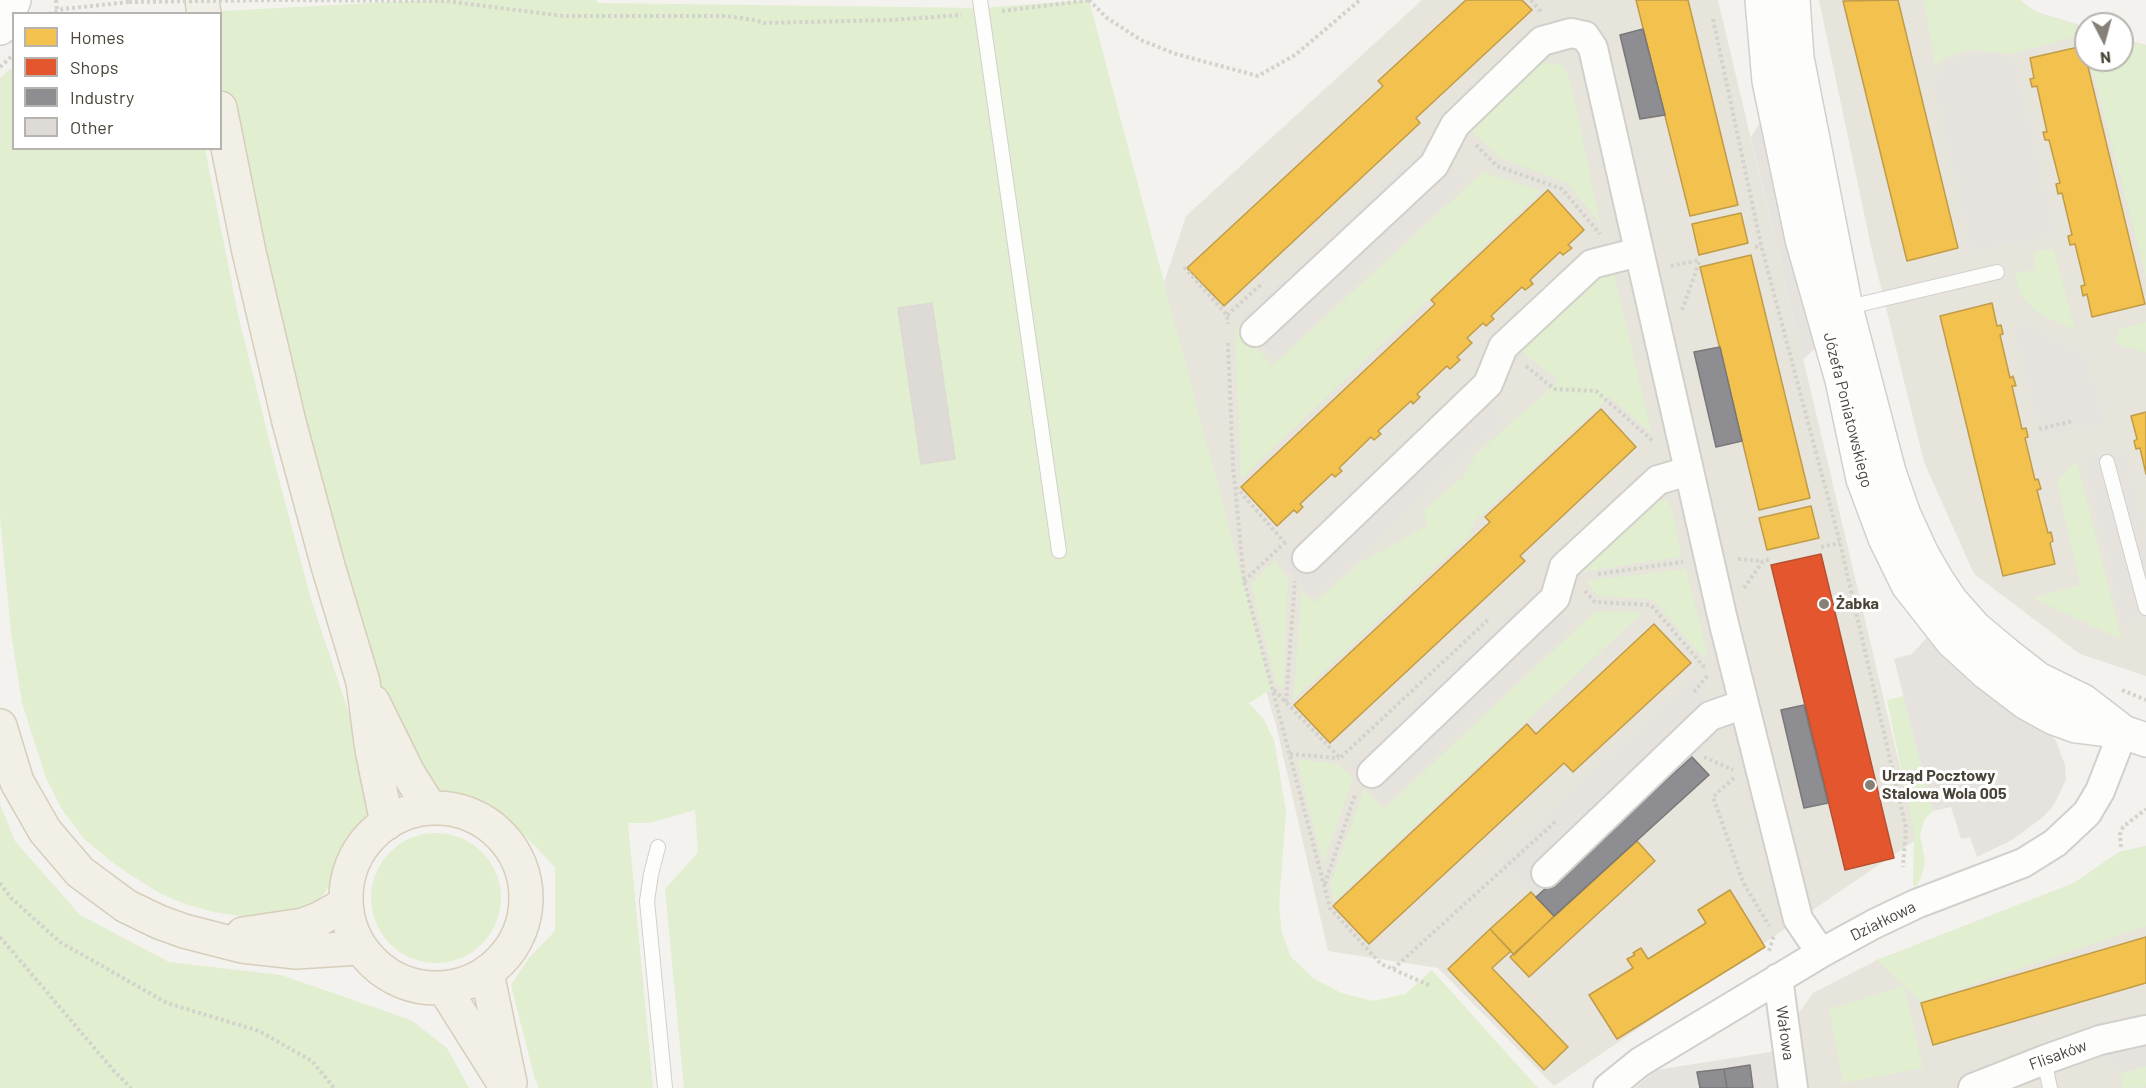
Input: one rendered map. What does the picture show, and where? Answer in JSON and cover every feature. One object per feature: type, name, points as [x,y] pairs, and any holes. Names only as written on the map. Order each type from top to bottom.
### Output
[{"type":"main road","points":[[222,118],[249,252],[287,412],[328,566],[363,682],[372,750],[387,823]]},
{"type":"main road","points":[[363,682],[408,773],[430,808]]},
{"type":"main road","points":[[0,726],[8,758],[23,795],[45,831],[71,863],[100,888],[136,911],[178,929],[242,946],[288,952],[360,948]]},
{"type":"main road","points":[[430,808],[454,809],[487,823],[511,848],[525,880],[526,904],[522,927],[512,948],[487,973],[466,983],[444,988],[422,987],[392,977],[374,964],[360,948],[350,926],[346,904],[349,873],[358,853],[370,836],[407,812],[430,808]]},
{"type":"main road","points":[[211,937],[291,928],[319,919],[346,904]]},
{"type":"main road","points":[[487,973],[504,1045],[509,1088]]},
{"type":"main road","points":[[444,988],[509,1088]]},
{"type":"street","points":[[0,28],[14,0]]},
{"type":"street","name":"Józefa Poniatowskiego","points":[[1793,0],[1797,58],[1835,310]]},
{"type":"street","name":"Józefa Poniatowskiego","points":[[1759,6],[1782,149],[1802,239],[1835,310],[1889,472],[1922,554],[1951,601],[1975,628],[2038,679],[2083,701],[2135,736]]},
{"type":"street","points":[[1237,332],[1434,165],[1455,125],[1542,41],[1571,33],[1585,36],[1593,48],[1639,252],[1680,474],[1744,704],[1798,919],[1821,953]]},
{"type":"street","points":[[1295,545],[1488,384],[1503,347],[1592,264],[1639,252]]},
{"type":"street","points":[[1372,773],[1555,598],[1569,573],[1658,480],[1680,474]]},
{"type":"street","points":[[1546,873],[1710,716],[1744,704]]},
{"type":"street","name":"Działkowa","points":[[1608,1088],[1640,1062],[1821,953],[1910,907],[2023,863],[2055,843],[2087,813],[2135,736]]},
{"type":"street","name":"Wałowa","points":[[1778,978],[1793,1088]]},
{"type":"street","name":"Flisaków","points":[[1973,1088],[2106,1039],[2146,1030]]},
{"type":"lane","points":[[981,7],[1059,551]]},
{"type":"lane","points":[[1835,310],[1998,272]]},
{"type":"lane","points":[[2108,462],[2146,608]]},
{"type":"lane","points":[[658,847],[647,901],[665,1088]]},
{"type":"lane","points":[[2044,1060],[2050,1088]]},
{"type":"path","points":[[56,0],[57,10]]},
{"type":"path","points":[[53,12],[129,2],[446,1],[563,16],[726,16],[764,23],[892,20],[981,7],[1090,0],[1107,18],[1141,40],[1176,54],[1257,76],[1296,55],[1360,0]]},
{"type":"path","points":[[1531,0],[1559,36]]},
{"type":"path","points":[[1713,19],[1761,245],[1840,543],[1906,828],[1904,867]]},
{"type":"path","points":[[0,67],[12,57]]},
{"type":"path","points":[[1455,125],[1497,166],[1562,189],[1603,237],[1605,230]]},
{"type":"path","points":[[1755,247],[1761,245]]},
{"type":"path","points":[[1184,267],[1227,315],[1237,332],[1235,486],[1244,581],[1330,908],[1380,964],[1431,986]]},
{"type":"path","points":[[1503,347],[1554,389],[1596,391],[1660,447],[1680,474]]},
{"type":"path","points":[[2039,429],[2073,421]]},
{"type":"path","points":[[1235,486],[1295,545],[1296,577],[1286,703]]},
{"type":"path","points":[[1821,547],[1840,543]]},
{"type":"path","points":[[1244,581],[1295,545]]},
{"type":"path","points":[[1569,573],[1691,560]]},
{"type":"path","points":[[1569,573],[1595,602],[1651,605],[1710,673]]},
{"type":"path","points":[[1289,754],[1340,758],[1495,613]]},
{"type":"path","points":[[1688,697],[1710,673],[1712,664]]},
{"type":"path","points":[[1272,688],[1340,758]]},
{"type":"path","points":[[2116,688],[2146,700]]},
{"type":"path","points":[[1736,763],[1739,773],[1713,797],[1743,882],[1775,936]]},
{"type":"path","points":[[1324,886],[1359,785],[1372,773]]},
{"type":"path","points":[[2121,847],[2122,827],[2146,809]]},
{"type":"path","points":[[1393,969],[1557,820]]},
{"type":"path","points":[[0,883],[11,898],[60,942],[167,1003],[260,1031],[312,1061],[334,1088]]},
{"type":"path","points":[[0,938],[131,1088]]},
{"type":"shaded area","points":[[1422,0],[1718,0],[1917,839],[1554,1086],[1438,968],[1328,951],[1276,725],[1226,555],[1163,286],[1186,216]]},
{"type":"shaded area","points":[[1819,0],[1997,0],[2074,23],[2074,72],[2134,72],[2134,42],[2146,45],[2146,676],[2080,654],[1974,574],[1924,462],[1872,251]]},
{"type":"shaded area","points":[[1990,54],[2013,58],[2055,235],[1972,250],[1934,82],[1948,64],[1964,56]]},
{"type":"shaded area","points":[[1765,114],[1824,342],[1803,359],[1751,137]]},
{"type":"shaded area","points":[[1430,142],[1465,180],[1276,357],[1240,319]]},
{"type":"shaded area","points":[[2026,324],[2086,358],[2104,422],[2041,437],[2014,328]]},
{"type":"shaded area","points":[[1468,382],[1503,419],[1314,597],[1279,559]]},
{"type":"shaded area","points":[[2124,449],[2146,540],[2146,619],[2123,624],[2084,459]]},
{"type":"shaded area","points":[[1538,587],[1574,624],[1384,802],[1349,764]]},
{"type":"shaded area","points":[[1929,635],[2048,732],[2056,741],[2065,765],[2066,779],[2061,791],[2053,806],[2042,818],[2012,840],[1977,857],[1970,837],[1961,839],[1951,807],[1933,811],[1894,659],[1912,654]]},
{"type":"shaded area","points":[[1696,676],[1717,735],[1536,897],[1500,860]]},
{"type":"shaded area","points":[[2146,846],[2146,1088],[1775,1088],[1771,1052],[1813,993],[1877,960],[2074,883],[2119,852]]},
{"type":"shaded area","points":[[2146,1044],[2146,1066],[2120,1074],[2108,1056]]},
{"type":"shaded area","points":[[1771,1052],[1776,1088],[1635,1088],[1656,1070]]},
{"type":"green space","points":[[428,0],[597,0],[597,3],[981,8],[1089,0],[1272,689],[1249,703],[1263,718],[1274,740],[1286,812],[1279,905],[1282,933],[1291,957],[1313,978],[1341,993],[1373,1001],[1405,994],[1432,970],[1538,1088],[684,1088],[665,889],[698,852],[695,810],[649,823],[628,823],[653,1088],[539,1088],[511,985],[529,958],[555,931],[555,867],[525,836],[504,838],[487,823],[476,817],[442,808],[363,682],[222,88],[222,12],[203,12]]},
{"type":"green space","points":[[1924,0],[2020,0],[2038,13],[2074,24],[2074,37],[2010,54],[1978,50],[1960,52],[1945,58],[1935,66]]},
{"type":"green space","points":[[2134,42],[2146,46],[2146,277],[2093,72],[2134,72]]},
{"type":"green space","points":[[1543,62],[1562,65],[1571,83],[1600,223],[1567,183],[1500,158],[1465,124],[1523,71]]},
{"type":"green space","points":[[12,68],[12,150],[205,150],[238,314],[275,464],[311,599],[373,786],[370,808],[343,853],[334,880],[315,905],[267,917],[241,916],[185,904],[159,893],[117,866],[84,839],[61,808],[46,778],[22,703],[11,633],[0,517],[0,78]]},
{"type":"green space","points":[[1483,172],[1542,191],[1241,479],[1235,327],[1273,365]]},
{"type":"green space","points":[[2054,249],[2075,330],[2032,308],[2019,292],[2015,274],[2036,269],[2033,252]]},
{"type":"green space","points":[[1608,269],[1614,275],[1652,434],[1610,397],[1474,522],[1471,534],[1293,700],[1302,591],[1314,603],[1361,562],[1427,526],[1424,510],[1464,476],[1476,454],[1559,381],[1514,346]]},
{"type":"green space","points":[[2146,322],[2146,353],[2114,343],[2120,329]]},
{"type":"green space","points":[[2077,461],[2122,640],[2033,598],[2080,585],[2057,482]]},
{"type":"green space","points":[[1655,498],[1666,500],[1672,510],[1682,556],[1576,573]]},
{"type":"green space","points":[[1275,561],[1288,579],[1283,690],[1276,683],[1251,583]]},
{"type":"green space","points":[[1686,569],[1706,647],[1705,660],[1653,599],[1598,596],[1586,581]]},
{"type":"green space","points":[[1596,611],[1643,612],[1334,902],[1330,885],[1364,789],[1384,809]]},
{"type":"green space","points":[[1904,696],[1933,811],[1925,819],[1920,834],[1925,862],[1921,878],[1915,888],[1913,884],[1914,832],[1887,700]]},
{"type":"green space","points":[[1297,759],[1337,764],[1353,778],[1323,865]]},
{"type":"green space","points":[[0,804],[15,841],[80,915],[169,962],[281,975],[411,1020],[447,1048],[469,1088],[0,1088]]},
{"type":"green space","points":[[436,833],[461,838],[482,852],[496,873],[501,898],[496,923],[482,944],[461,958],[436,963],[411,958],[390,944],[376,923],[371,898],[376,873],[390,852],[411,838]]},
{"type":"green space","points":[[2146,846],[2146,926],[1921,1002],[1877,960],[2074,883],[2119,852]]},
{"type":"green space","points":[[1904,986],[1923,1068],[1843,1083],[1829,1009]]},
{"type":"green space","points":[[2146,1066],[2146,1087],[2123,1088],[2120,1074]]},
{"type":"building: Homes","points":[[1466,0],[1522,0],[1532,10],[1416,118],[1420,123],[1224,306],[1187,268],[1383,86],[1378,81]]},
{"type":"building: Homes","points":[[1636,0],[1688,0],[1738,205],[1690,216]]},
{"type":"building: Homes","points":[[1898,0],[1958,248],[1907,261],[1843,1]]},
{"type":"building: Homes","points":[[2074,48],[2074,72],[2089,72],[2145,304],[2092,317],[2087,294],[2083,296],[2081,286],[2085,285],[2075,244],[2070,245],[2068,236],[2072,235],[2062,193],[2058,194],[2056,184],[2060,183],[2049,140],[2045,140],[2043,132],[2047,132],[2037,86],[2032,87],[2030,79],[2034,78],[2030,58]]},
{"type":"building: Homes","points":[[1548,190],[1584,230],[1568,245],[1572,248],[1563,255],[1560,252],[1530,280],[1533,284],[1525,290],[1522,287],[1491,316],[1494,319],[1486,326],[1483,323],[1467,338],[1472,343],[1457,357],[1460,360],[1450,369],[1447,366],[1417,394],[1420,397],[1413,404],[1411,401],[1378,431],[1381,434],[1374,440],[1371,437],[1339,468],[1342,471],[1335,477],[1332,474],[1300,504],[1303,507],[1297,513],[1294,510],[1277,526],[1241,487],[1435,304],[1431,300]]},
{"type":"building: Homes","points":[[1741,213],[1748,243],[1699,255],[1692,224]]},
{"type":"building: Homes","points":[[1751,255],[1810,498],[1759,510],[1700,267]]},
{"type":"building: Homes","points":[[1992,303],[1997,326],[2001,325],[2003,334],[2000,335],[2010,378],[2013,376],[2016,386],[2012,386],[2022,429],[2026,428],[2028,437],[2025,438],[2035,480],[2038,479],[2041,489],[2037,490],[2048,533],[2051,532],[2053,541],[2050,543],[2055,564],[2003,576],[1940,316]]},
{"type":"building: Homes","points":[[1601,409],[1636,447],[1520,556],[1525,561],[1330,743],[1294,705],[1490,522],[1485,517]]},
{"type":"building: Homes","points":[[2146,412],[2146,474],[2140,448],[2136,449],[2134,441],[2137,439],[2131,416]]},
{"type":"building: Homes","points":[[1811,506],[1819,538],[1767,550],[1759,518]]},
{"type":"building: Homes","points":[[1654,624],[1691,663],[1573,772],[1564,763],[1369,944],[1333,906],[1527,724],[1536,734]]},
{"type":"building: Homes","points":[[1637,841],[1655,861],[1529,977],[1510,957]]},
{"type":"building: Homes","points":[[1730,890],[1765,947],[1617,1039],[1589,995],[1633,968],[1627,959],[1641,948],[1648,959],[1706,923],[1698,910]]},
{"type":"building: Homes","points":[[1531,892],[1554,916],[1514,955],[1490,929]]},
{"type":"building: Homes","points":[[1490,929],[1511,951],[1492,968],[1568,1047],[1544,1070],[1448,969]]},
{"type":"building: Homes","points":[[2146,937],[2146,983],[1933,1045],[1921,1003]]},
{"type":"building: Shops","points":[[1821,554],[1894,858],[1845,870],[1771,565]]},
{"type":"building: Industry","points":[[1643,29],[1665,115],[1640,119],[1620,35]]},
{"type":"building: Industry","points":[[1720,347],[1742,441],[1716,447],[1694,352]]},
{"type":"building: Industry","points":[[1804,705],[1828,803],[1804,808],[1781,710]]},
{"type":"building: Industry","points":[[1692,757],[1709,775],[1554,916],[1536,897]]},
{"type":"building: Industry","points":[[1750,1065],[1753,1088],[1727,1088],[1724,1069]]},
{"type":"building: Industry","points":[[1724,1069],[1727,1088],[1700,1088],[1697,1072]]},
{"type":"building: Other","points":[[932,303],[955,459],[921,464],[898,308]]},
{"type":"place","name":"Żabka","points":[[1824,604]]},
{"type":"place","name":"Urząd Pocztowy Stalowa Wola 005","points":[[1870,785]]}]
